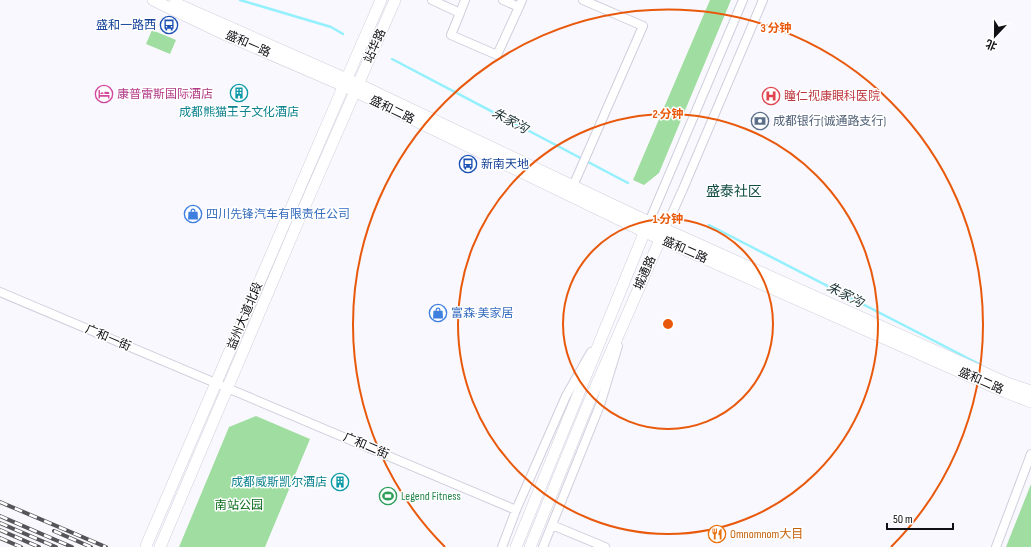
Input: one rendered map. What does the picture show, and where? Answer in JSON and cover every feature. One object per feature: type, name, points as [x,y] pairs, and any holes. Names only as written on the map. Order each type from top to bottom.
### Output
[{"type":"main road","name":"盛和一路","points":[[153,0],[226,35],[345,82]]},
{"type":"main road","name":"盛和一路","points":[[169,0],[345,82]]},
{"type":"main road","name":"站华路","points":[[345,82],[381,0]]},
{"type":"main road","name":"站华路","points":[[356,88],[395,0]]},
{"type":"main road","points":[[345,82],[573,186],[647,227]]},
{"type":"main road","name":"益州大道北段","points":[[146,546],[345,82]]},
{"type":"main road","name":"益州大道北段","points":[[160,547],[356,88]]},
{"type":"main road","name":"盛和二路","points":[[356,88],[647,227],[1005,392],[1031,402]]},
{"type":"main road","name":"城通路","points":[[516,547],[647,227]]},
{"type":"main road","points":[[663,234],[1007,383],[1031,391]]},
{"type":"main road","name":"城通路","points":[[530,547],[583,417],[663,234]]},
{"type":"street","points":[[432,0],[460,12]]},
{"type":"street","points":[[465,0],[451,35],[497,55],[520,4],[503,0]]},
{"type":"street","points":[[573,186],[642,26],[583,0]]},
{"type":"street","name":"城通路","points":[[647,227],[743,0]]},
{"type":"street","name":"城通路","points":[[663,234],[763,0]]},
{"type":"street","name":"广和一街","points":[[0,292],[216,383]]},
{"type":"street","points":[[502,547],[516,510],[566,396],[610,318]]},
{"type":"street","points":[[543,547],[600,405],[615,358],[623,324]]},
{"type":"street","name":"广和二街","points":[[216,383],[516,510]]},
{"type":"street","points":[[996,547],[1031,454]]},
{"type":"street","points":[[552,525],[605,547]]},
{"type":"green space","points":[[710,0],[731,0],[659,173],[644,185],[633,180]]},
{"type":"green space","points":[[152,30],[176,40],[170,54],[146,44]]},
{"type":"green space","name":"南站公园","points":[[256,416],[310,439],[265,547],[179,547],[229,427]]},
{"type":"green space","points":[[1031,484],[1031,547],[1006,547]]},
{"type":"waterway","name":"朱家沟","points":[[240,0],[331,27],[343,34]]},
{"type":"waterway","name":"朱家沟","points":[[392,59],[628,183]]},
{"type":"waterway","name":"朱家沟","points":[[709,225],[981,365]]},
{"type":"railway","points":[[0,502],[106,547]]},
{"type":"railway","points":[[0,516],[72,547]]},
{"type":"railway","points":[[0,523],[56,547]]},
{"type":"railway","points":[[0,530],[39,547]]},
{"type":"railway","points":[[54,531],[91,547]]},
{"type":"railway","points":[[0,538],[21,547]]},
{"type":"place","name":"盛和一路西","points":[[169,25]]},
{"type":"place","name":"成都熊猫王子文化酒店","points":[[239,93]]},
{"type":"place","name":"康普雷斯国际酒店","points":[[104,94]]},
{"type":"place","name":"瞳仁视康眼科医院","points":[[771,96]]},
{"type":"place","name":"成都银行(诚通路支行)","points":[[760,121]]},
{"type":"place","name":"新南天地","points":[[468,164]]},
{"type":"place","name":"四川先锋汽车有限责任公司","points":[[193,214]]},
{"type":"place","name":"富森·美家居","points":[[438,313]]},
{"type":"place","name":"成都威斯凯尔酒店","points":[[340,482]]},
{"type":"place","name":"Legend Fitness","points":[[388,496]]},
{"type":"place","name":"Omnomnom大目","points":[[717,534]]},
{"type":"district","name":"盛泰社区","points":[[734,191]]}]
